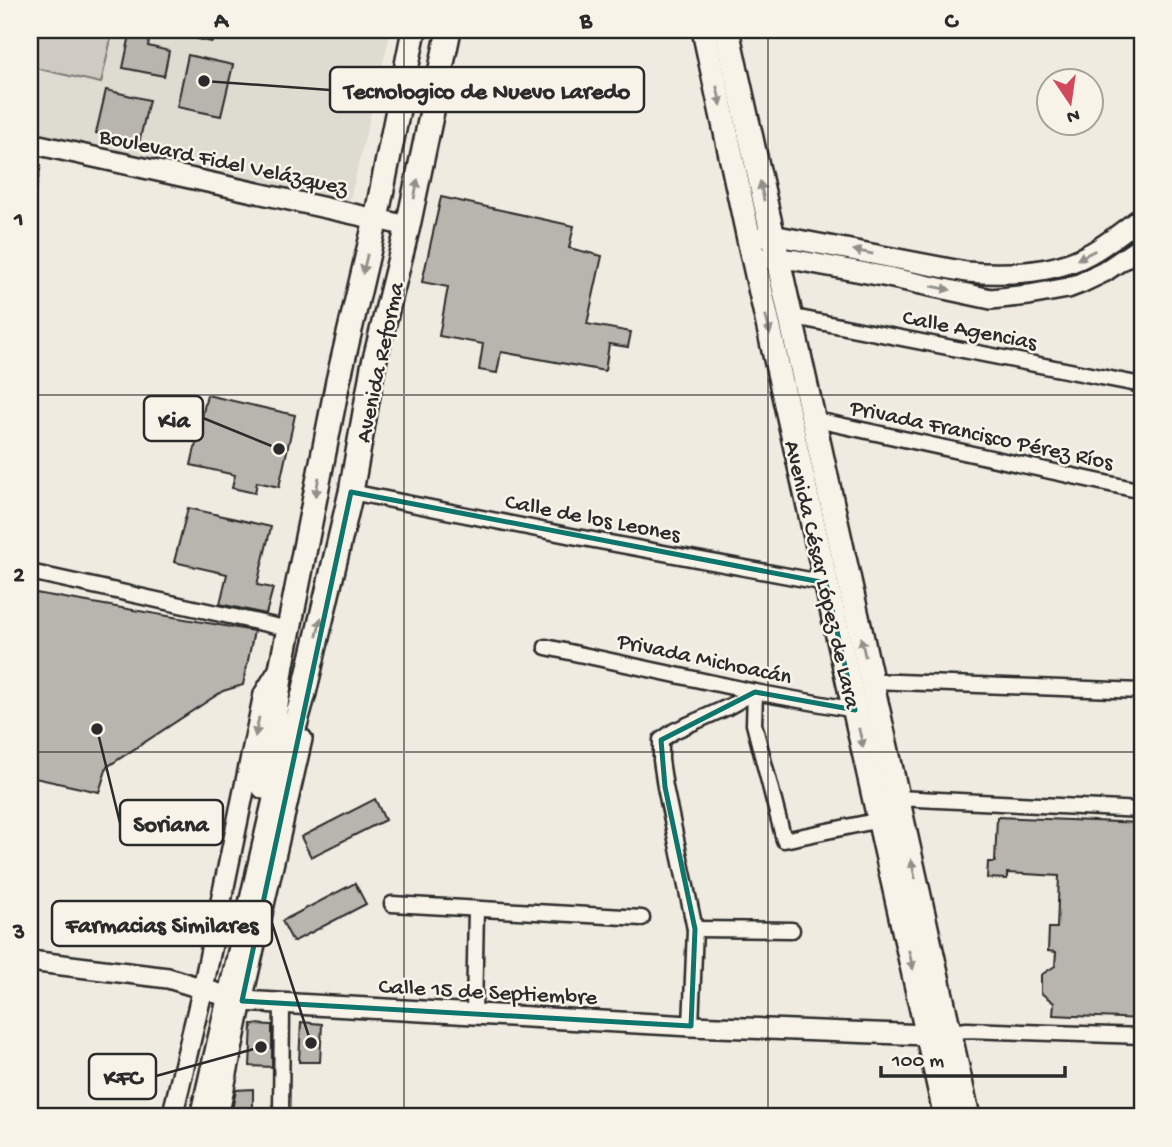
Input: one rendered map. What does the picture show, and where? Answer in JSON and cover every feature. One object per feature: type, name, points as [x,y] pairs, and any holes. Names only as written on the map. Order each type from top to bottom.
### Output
[{"type":"main road","name":"Avenida Reforma","points":[[202,1117],[223,995],[266,780],[282,664],[338,381],[376,219],[414,30]]},
{"type":"main road","name":"Avenida Reforma","points":[[186,1117],[223,995],[304,693],[351,492],[373,367],[408,226],[449,30]]},
{"type":"main road","name":"Avenida César López de Lara","points":[[704,30],[733,161],[789,316],[871,681],[897,798],[938,1033],[946,1117]]},
{"type":"main road","name":"Avenida César López de Lara","points":[[727,30],[763,248],[826,583],[880,820],[938,1033],[968,1117]]},
{"type":"street","name":"Boulevard Fidel Velázquez","points":[[30,143],[408,226]]},
{"type":"street","points":[[763,248],[891,268],[996,275],[1064,265],[1087,255],[1142,216]]},
{"type":"street","points":[[891,268],[991,299],[1029,295],[1082,284],[1113,267],[1142,246]]},
{"type":"street","name":"Calle Agencias","points":[[789,316],[1142,385]]},
{"type":"street","name":"Privada Francisco Pérez Ríos","points":[[812,419],[1142,491]]},
{"type":"street","name":"Calle de los Leones","points":[[351,492],[826,583]]},
{"type":"street","points":[[30,572],[289,629]]},
{"type":"street","name":"Privada Michoacán","points":[[547,648],[855,710]]},
{"type":"street","points":[[871,681],[1142,691]]},
{"type":"street","points":[[755,692],[754,724],[784,840],[880,820]]},
{"type":"street","points":[[691,1026],[695,929],[665,787],[661,740],[674,731],[755,692]]},
{"type":"street","points":[[897,798],[1142,810]]},
{"type":"street","points":[[392,904],[642,918]]},
{"type":"street","points":[[474,1014],[476,909]]},
{"type":"street","points":[[695,929],[792,930]]},
{"type":"street","name":"Calle 15 de Septiembre","points":[[30,961],[168,978],[223,995],[282,1004],[691,1026],[938,1033]]},
{"type":"street","name":"Avenida Reforma","points":[[172,1117],[223,995]]},
{"type":"street","name":"Avenida Reforma","points":[[218,1117],[223,995]]},
{"type":"street","points":[[281,1117],[282,1004]]},
{"type":"street","points":[[938,1033],[967,1030],[1142,1036]]},
{"type":"highlighted area","points":[[351,492],[826,583],[855,710],[755,692],[661,740],[665,787],[695,929],[691,1026],[242,1001]]},
{"type":"shaded area","points":[[30,30],[391,30],[349,203],[30,132]]},
{"type":"shaded area","points":[[30,30],[113,30],[101,83],[30,67]]},
{"type":"building","points":[[131,30],[151,30],[148,46],[169,51],[164,76],[123,68]]},
{"type":"building","points":[[176,30],[215,30],[212,42],[175,34]]},
{"type":"building","points":[[188,55],[233,65],[221,116],[177,107]]},
{"type":"building","points":[[106,90],[149,100],[139,143],[96,133]]},
{"type":"building","points":[[30,162],[41,165],[34,199],[30,199]]},
{"type":"building","points":[[441,197],[574,226],[569,248],[602,256],[587,324],[631,332],[628,347],[609,344],[605,371],[501,352],[497,373],[479,370],[483,344],[439,336],[448,287],[422,282]]},
{"type":"building","points":[[207,395],[295,415],[279,487],[257,482],[255,493],[232,488],[235,475],[191,465]]},
{"type":"building","points":[[188,508],[271,527],[257,585],[273,588],[266,614],[220,604],[227,574],[174,562]]},
{"type":"building","points":[[30,592],[254,631],[243,685],[223,691],[107,767],[99,792],[30,777]]},
{"type":"building","points":[[375,799],[385,820],[311,857],[301,837]]},
{"type":"building","points":[[997,817],[1142,823],[1142,1019],[1053,1015],[1054,1003],[1041,993],[1041,975],[1055,966],[1056,952],[1048,951],[1049,928],[1057,928],[1059,876],[1007,873],[1007,879],[987,878],[988,862],[995,862]]},
{"type":"building","points":[[355,883],[366,904],[293,942],[282,921]]},
{"type":"building","points":[[301,1022],[322,1024],[320,1062],[299,1062]]},
{"type":"building","points":[[252,1024],[272,1025],[272,1067],[250,1066]]},
{"type":"building","points":[[253,1089],[253,1109],[232,1110],[236,1090]]},
{"type":"place","name":"Tecnologico de Nuevo Laredo","points":[[204,81]]},
{"type":"place","name":"Kia","points":[[279,449]]},
{"type":"place","name":"Soriana","points":[[97,729]]},
{"type":"place","name":"Farmacias Similares","points":[[311,1043]]},
{"type":"place","name":"KFC","points":[[261,1047]]}]
